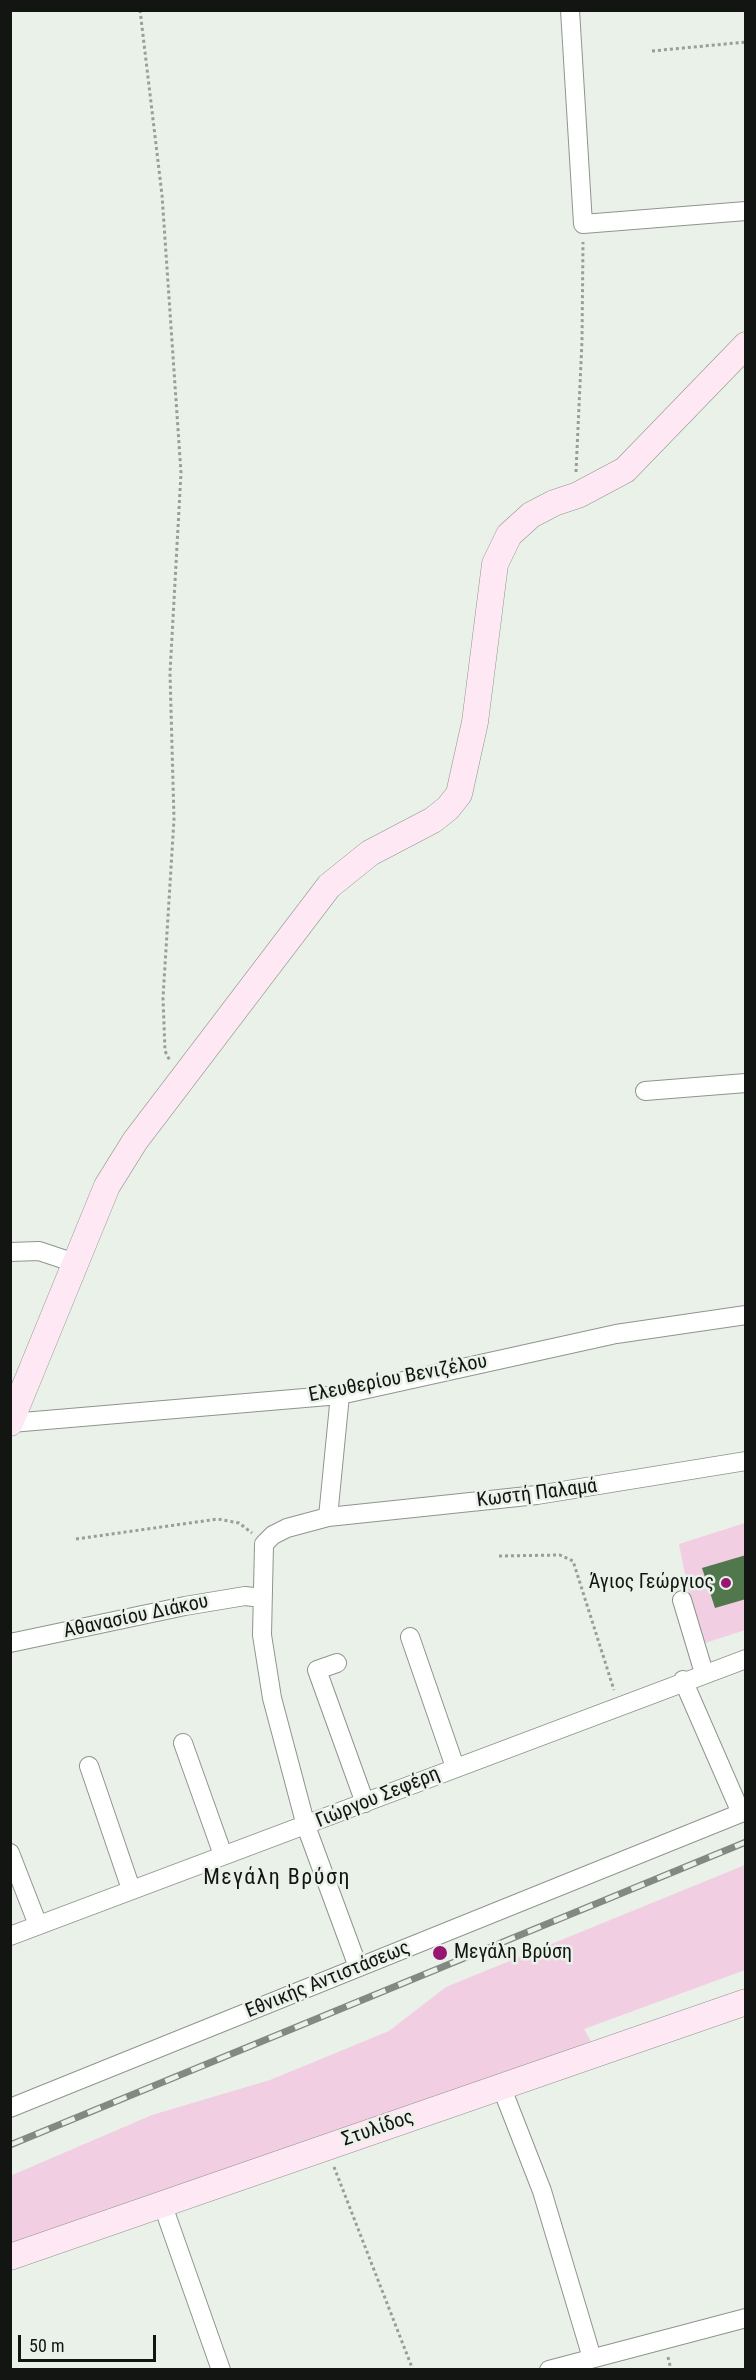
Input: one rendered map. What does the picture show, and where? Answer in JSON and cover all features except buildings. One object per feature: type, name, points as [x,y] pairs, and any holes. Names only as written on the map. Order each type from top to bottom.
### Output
[{"type":"street","points":[[570,10],[583,224],[746,211]]},
{"type":"street","points":[[11,1418],[75,1263],[120,1162],[329,886],[370,853],[433,820],[448,808],[459,794],[476,722],[495,564],[508,535],[531,514],[578,495],[626,470],[746,345]]},
{"type":"street","points":[[645,1091],[746,1083]]},
{"type":"street","points":[[10,1252],[39,1251],[75,1263]]},
{"type":"street","name":"Ελευθερίου Βενιζέλου","points":[[11,1418],[340,1395],[616,1334],[746,1315]]},
{"type":"street","points":[[328,1517],[340,1395]]},
{"type":"street","name":"Κωστή Παλαμά","points":[[264,1544],[273,1535],[287,1528],[328,1517],[537,1495],[746,1461]]},
{"type":"street","points":[[264,1544],[262,1635],[272,1698],[306,1826],[358,1967]]},
{"type":"street","name":"Αθανασίου Διάκου","points":[[10,1643],[185,1606],[245,1596],[262,1598]]},
{"type":"street","points":[[682,1600],[704,1673]]},
{"type":"street","points":[[410,1637],[455,1767]]},
{"type":"street","name":"Γιώργου Σεφέρη","points":[[10,1935],[306,1826],[683,1680],[746,1659]]},
{"type":"street","points":[[337,1663],[317,1670],[364,1803]]},
{"type":"street","points":[[683,1680],[743,1812]]},
{"type":"street","points":[[183,1743],[223,1855]]},
{"type":"street","points":[[89,1766],[131,1889]]},
{"type":"street","name":"Εθνικής Αντιστάσεως","points":[[10,2108],[743,1812]]},
{"type":"street","points":[[10,1853],[38,1925]]},
{"type":"street","name":"Στυλίδος","points":[[10,2257],[746,2002]]},
{"type":"street","points":[[501,2086],[542,2191],[592,2358]]},
{"type":"street","points":[[162,2203],[221,2370]]},
{"type":"street","points":[[549,2370],[746,2318]]},
{"type":"path","points":[[141,10],[162,195],[181,473],[170,673],[174,819],[163,998],[165,1051],[179,1082]]},
{"type":"path","points":[[652,51],[746,42]]},
{"type":"path","points":[[578,495],[576,471],[582,341],[583,224]]},
{"type":"path","points":[[76,1539],[218,1520],[239,1523],[264,1544]]},
{"type":"path","points":[[499,1556],[560,1554],[573,1561],[619,1704]]},
{"type":"path","points":[[326,2147],[375,2265],[413,2370]]},
{"type":"shaded area","points":[[745,1523],[745,1630],[699,1645],[679,1544]]},
{"type":"shaded area","points":[[745,1865],[745,1970],[584,2029],[591,2041],[464,2092],[11,2250],[10,2176],[152,2115],[270,2080],[389,2031],[446,1987]]},
{"type":"railway","points":[[10,2145],[746,1842]]},
{"type":"place","name":"Άγιος Γεώργιος","points":[[726,1583]]},
{"type":"place","name":"Μεγάλη Βρύση","points":[[440,1953]]},
{"type":"district","name":"Μεγάλη Βρύση","points":[[277,1878]]}]
